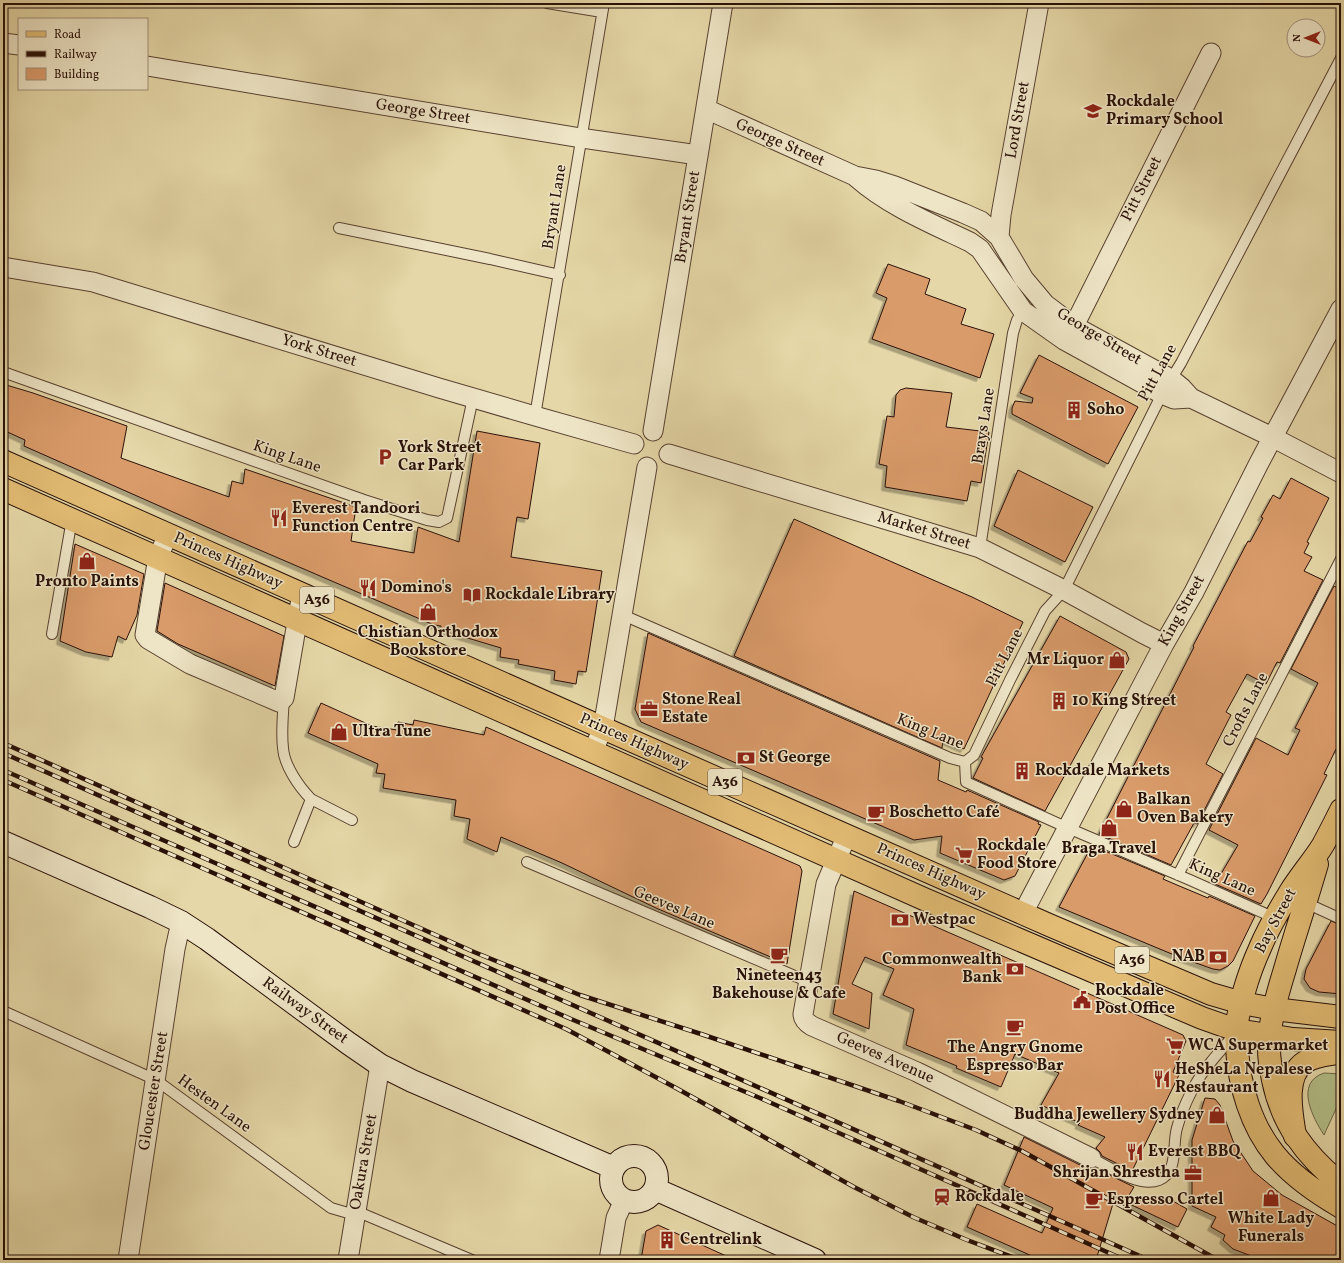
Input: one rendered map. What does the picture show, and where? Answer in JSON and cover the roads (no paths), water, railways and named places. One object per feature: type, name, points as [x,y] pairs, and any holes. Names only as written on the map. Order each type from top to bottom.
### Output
[{"type":"main road","name":"Princes Highway","points":[[3,462],[1023,913],[1211,994],[1242,1003],[1274,1009],[1341,1017]]},
{"type":"main road","name":"Princes Highway","points":[[3,489],[924,899],[1195,1015],[1236,1030],[1302,1040],[1341,1042]]},
{"type":"main road","name":"Bay Street","points":[[1341,810],[1322,846],[1290,892],[1259,949],[1250,974],[1236,1030],[1237,1052],[1248,1105],[1267,1144],[1275,1155],[1299,1179],[1316,1192],[1341,1207]]},
{"type":"main road","name":"Bay Street","points":[[1322,846],[1274,1009],[1269,1036],[1270,1066],[1274,1088],[1282,1112],[1295,1136],[1317,1163],[1341,1184]]},
{"type":"main road","points":[[1295,1136],[1290,1104],[1290,1092],[1291,1085],[1298,1069],[1304,1062],[1312,1058],[1341,1052]]},
{"type":"street","name":"Bryant Street","points":[[653,431],[723,3]]},
{"type":"street","name":"Lord Street","points":[[999,237],[1000,215],[1039,3]]},
{"type":"street","points":[[3,43],[18,45]]},
{"type":"street","name":"Pitt Street","points":[[1074,326],[1211,53]]},
{"type":"street","name":"George Street","points":[[148,66],[581,138],[698,155]]},
{"type":"street","name":"George Street","points":[[706,109],[855,176],[876,180],[895,186],[981,221],[999,237],[1024,279],[1045,304],[1074,326],[1167,386]]},
{"type":"street","name":"George Street","points":[[855,176],[870,190],[889,203],[970,242],[980,249],[1023,311],[1064,340],[1167,386],[1182,388],[1191,398],[1272,437],[1341,473]]},
{"type":"street","name":"York Street","points":[[3,267],[93,282],[473,398],[634,444]]},
{"type":"street","name":"King Street","points":[[1023,913],[1164,644],[1194,592],[1272,437],[1341,309]]},
{"type":"street","points":[[653,431],[664,436],[669,448],[669,454],[663,463],[658,466],[653,468],[647,467],[641,465],[637,461],[633,450],[634,444],[641,434],[653,431]]},
{"type":"street","name":"Market Street","points":[[669,454],[980,548],[1064,590],[1135,630],[1164,644]]},
{"type":"street","points":[[593,751],[603,728],[647,467]]},
{"type":"street","points":[[168,535],[158,558],[145,635],[148,639],[190,664],[279,702],[284,698],[302,593]]},
{"type":"street","name":"Geeves Avenue","points":[[847,835],[826,884],[803,1018],[808,1023],[945,1085],[1091,1158]]},
{"type":"street","name":"Railway Street","points":[[3,842],[181,922],[207,938],[380,1065],[420,1084],[614,1168]]},
{"type":"street","name":"Gloucester Street","points":[[128,1260],[175,949],[181,922]]},
{"type":"street","name":"Oakura Street","points":[[348,1260],[380,1065]]},
{"type":"street","points":[[633,1156],[648,1160],[656,1173],[657,1181],[655,1189],[651,1195],[638,1202],[624,1200],[613,1190],[611,1175],[614,1168],[625,1158],[633,1156]]},
{"type":"street","points":[[655,1189],[815,1260]]},
{"type":"street","points":[[609,1260],[616,1218],[624,1200]]},
{"type":"lane","points":[[547,3],[603,8]]},
{"type":"lane","name":"Bryant Lane","points":[[535,416],[560,276],[603,8]]},
{"type":"lane","name":"Pitt Lane","points":[[965,762],[974,755],[1045,611],[1064,590],[1167,386],[1181,363],[1341,58]]},
{"type":"lane","points":[[339,228],[490,259],[560,276]]},
{"type":"lane","name":"Brays Lane","points":[[980,548],[1013,333],[1023,311]]},
{"type":"lane","name":"King Lane","points":[[3,372],[364,500],[427,520],[439,522],[447,518],[473,398]]},
{"type":"lane","points":[[52,634],[72,519]]},
{"type":"lane","name":"Crofts Lane","points":[[1178,875],[1341,560]]},
{"type":"lane","name":"King Lane","points":[[623,615],[950,758],[965,762],[966,782],[1275,918]]},
{"type":"lane","points":[[284,698],[283,750],[292,775],[301,789],[311,799],[352,820]]},
{"type":"lane","points":[[294,842],[311,799]]},
{"type":"lane","name":"Geeves Lane","points":[[527,862],[809,982]]},
{"type":"lane","points":[[1306,903],[1341,919]]},
{"type":"lane","name":"Hesten Lane","points":[[3,1011],[156,1080],[332,1208],[356,1213],[472,1260]]},
{"type":"lane","name":"Geeves Avenue","points":[[1091,1158],[1138,1181],[1152,1182],[1159,1180],[1169,1173],[1172,1166],[1176,1129],[1185,1106],[1200,1077],[1236,1030]]},
{"type":"railway","points":[[3,743],[474,952],[580,995],[899,1101],[976,1130],[1022,1151],[1218,1260]]},
{"type":"railway","points":[[3,753],[1149,1260]]},
{"type":"railway","points":[[3,770],[571,1019],[760,1098],[1125,1260]]},
{"type":"railway","points":[[3,780],[566,1029],[854,1187],[913,1217],[967,1240],[1020,1260]]},
{"type":"place","name":"Rockdale Primary School","points":[[1093,111]]},
{"type":"place","name":"Soho","points":[[1074,410]]},
{"type":"place","name":"York Street Car Park","points":[[385,457]]},
{"type":"place","name":"Everest Tandoori Function Centre","points":[[279,518]]},
{"type":"place","name":"Pronto Paints","points":[[87,561]]},
{"type":"place","name":"Domino's","points":[[368,588]]},
{"type":"place","name":"Rockdale Library","points":[[472,595]]},
{"type":"place","name":"Chistian Orthodox Bookstore","points":[[428,612]]},
{"type":"place","name":"Mr Liquor","points":[[1117,660]]},
{"type":"place","name":"10 King Street","points":[[1059,701]]},
{"type":"place","name":"Stone Real Estate","points":[[649,709]]},
{"type":"place","name":"Ultra Tune","points":[[339,732]]},
{"type":"place","name":"St George","points":[[746,758]]},
{"type":"place","name":"Rockdale Markets","points":[[1022,771]]},
{"type":"place","name":"Balkan Oven Bakery","points":[[1124,809]]},
{"type":"place","name":"Boschetto Café","points":[[876,813]]},
{"type":"place","name":"Braga Travel","points":[[1109,828]]},
{"type":"place","name":"Rockdale Food Store","points":[[964,855]]},
{"type":"place","name":"Westpac","points":[[900,920]]},
{"type":"place","name":"Nineteen43 Bakehouse & Cafe","points":[[779,955]]},
{"type":"place","name":"NAB","points":[[1218,957]]},
{"type":"place","name":"Commonwealth Bank","points":[[1015,969]]},
{"type":"place","name":"Rockdale Post Office","points":[[1082,1000]]},
{"type":"place","name":"The Angry Gnome Espresso Bar","points":[[1015,1027]]},
{"type":"place","name":"WCA Supermarket","points":[[1175,1046]]},
{"type":"place","name":"HeSheLa Nepalese Restaurant","points":[[1162,1079]]},
{"type":"place","name":"Buddha Jewellery Sydney","points":[[1217,1115]]},
{"type":"place","name":"Everest BBQ","points":[[1135,1152]]},
{"type":"place","name":"Shrijan Shrestha","points":[[1193,1173]]},
{"type":"place","name":"Rockdale","points":[[942,1197]]},
{"type":"place","name":"White Lady Funerals","points":[[1271,1198]]},
{"type":"place","name":"Espresso Cartel","points":[[1094,1200]]},
{"type":"place","name":"Centrelink","points":[[667,1240]]}]
